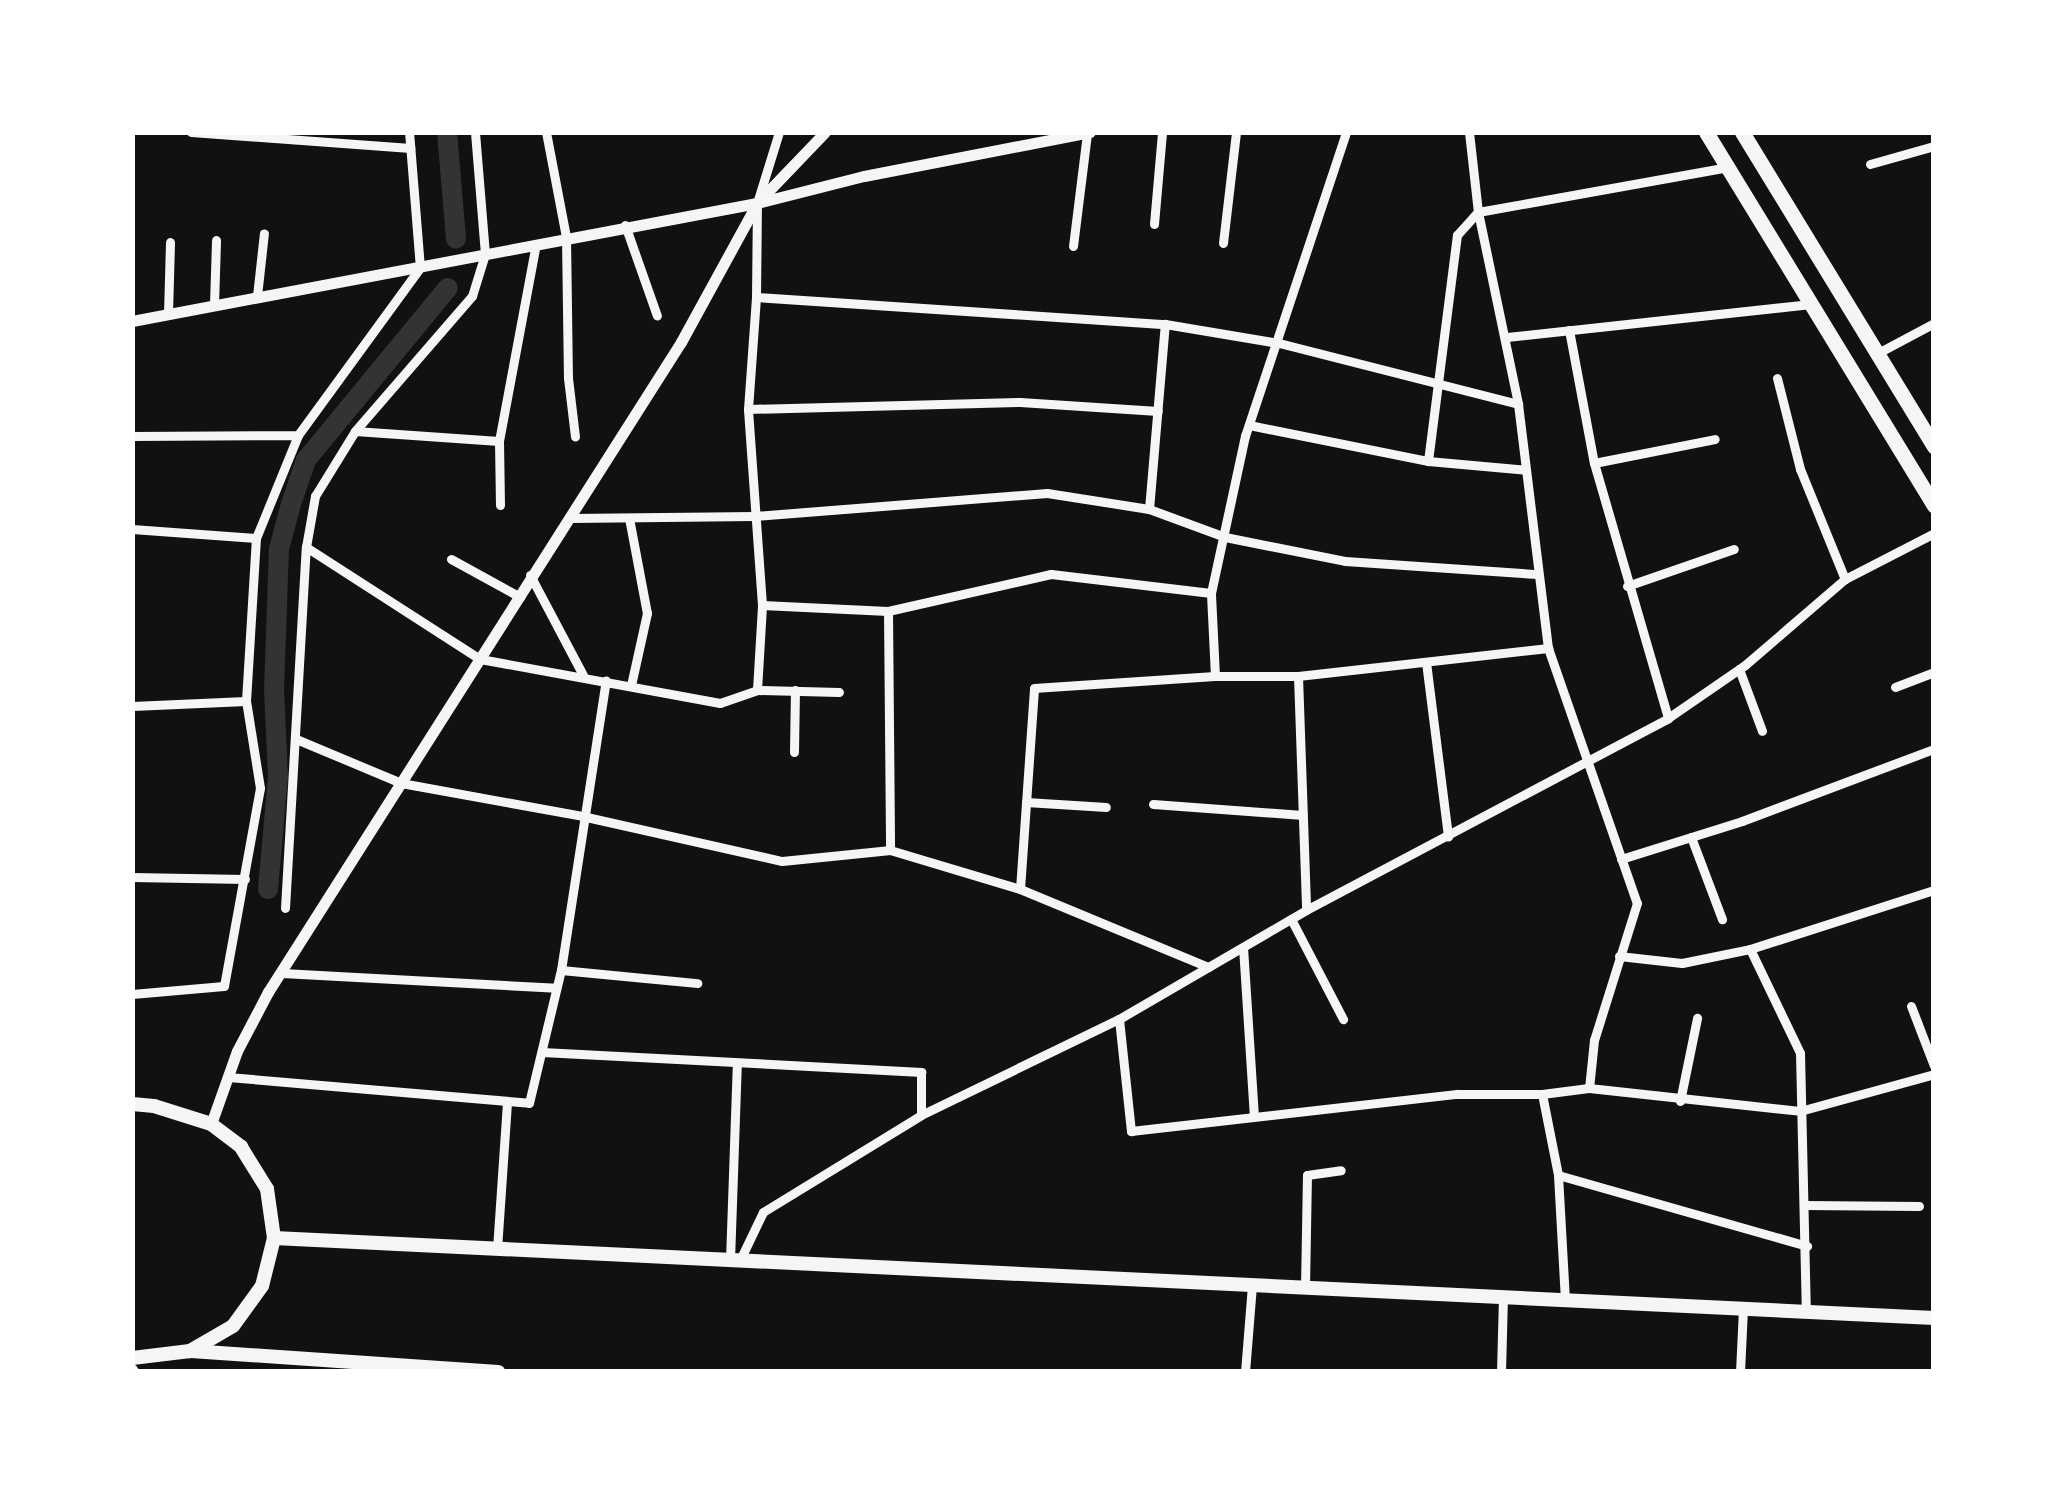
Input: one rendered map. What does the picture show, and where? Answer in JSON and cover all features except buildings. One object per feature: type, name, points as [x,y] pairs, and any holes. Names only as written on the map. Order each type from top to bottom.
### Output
[{"type":"main road","points":[[1706,132],[1934,506]]},
{"type":"main road","points":[[1742,132],[1934,447]]},
{"type":"main road","points":[[132,1104],[154,1106],[210,1124],[242,1147],[267,1189],[274,1238],[262,1286],[233,1326],[190,1351]]},
{"type":"main road","points":[[274,1238],[1934,1318]]},
{"type":"main road","points":[[132,1358],[190,1351],[498,1372]]},
{"type":"street","points":[[190,132],[410,148]]},
{"type":"street","points":[[132,994],[224,986],[260,788],[246,701],[256,538],[298,434],[420,268],[408,132]]},
{"type":"street","points":[[285,908],[306,546],[315,496],[354,431],[472,296],[485,254],[475,132]]},
{"type":"street","points":[[546,132],[566,237],[568,378],[575,437]]},
{"type":"street","points":[[210,1124],[236,1051],[268,992],[681,342],[757,202],[779,132]]},
{"type":"street","points":[[757,690],[762,605],[748,409],[756,297],[757,202],[825,132]]},
{"type":"street","points":[[1154,224],[1162,132]]},
{"type":"street","points":[[1224,242],[1236,132]]},
{"type":"street","points":[[1215,676],[1212,593],[1249,424],[1346,132]]},
{"type":"street","points":[[1469,132],[1478,212],[1518,404],[1548,648],[1637,903],[1594,1040],[1589,1088]]},
{"type":"street","points":[[132,322],[757,202],[1088,133],[1073,246]]},
{"type":"street","points":[[1870,164],[1934,146]]},
{"type":"street","points":[[1428,461],[1457,236],[1478,212],[1727,167]]},
{"type":"street","points":[[625,225],[657,316]]},
{"type":"street","points":[[257,296],[264,233]]},
{"type":"street","points":[[214,305],[216,240]]},
{"type":"street","points":[[168,314],[170,242]]},
{"type":"street","points":[[500,505],[499,441],[536,244]]},
{"type":"street","points":[[756,297],[1165,324],[1279,343],[1518,404]]},
{"type":"street","points":[[1507,337],[1812,304]]},
{"type":"street","points":[[1876,354],[1934,322]]},
{"type":"street","points":[[1149,509],[1165,324]]},
{"type":"street","points":[[1569,330],[1594,463],[1668,718]]},
{"type":"street","points":[[1777,378],[1800,469],[1845,579]]},
{"type":"street","points":[[748,409],[1020,402],[1158,411]]},
{"type":"street","points":[[1249,424],[1428,461],[1526,470]]},
{"type":"street","points":[[354,431],[499,441]]},
{"type":"street","points":[[132,436],[298,434]]},
{"type":"street","points":[[1594,463],[1715,440]]},
{"type":"street","points":[[571,518],[755,516],[1047,493],[1149,509],[1224,537],[1346,560],[1538,574]]},
{"type":"street","points":[[629,518],[647,614],[631,685]]},
{"type":"street","points":[[132,530],[256,538]]},
{"type":"street","points":[[735,1260],[763,1212],[921,1115],[1119,1019],[1306,910],[1588,764],[1668,718],[1740,669],[1845,579],[1934,533]]},
{"type":"street","points":[[306,546],[480,659],[720,703],[757,690],[839,692]]},
{"type":"street","points":[[1627,586],[1734,549]]},
{"type":"street","points":[[451,559],[520,597]]},
{"type":"street","points":[[762,605],[888,611],[1050,574],[1212,593]]},
{"type":"street","points":[[530,575],[583,675]]},
{"type":"street","points":[[888,611],[890,850]]},
{"type":"street","points":[[1020,890],[1034,688],[1215,676],[1298,676],[1548,648]]},
{"type":"street","points":[[1426,662],[1448,837]]},
{"type":"street","points":[[1740,669],[1762,730]]},
{"type":"street","points":[[1895,687],[1934,672]]},
{"type":"street","points":[[1298,676],[1306,910]]},
{"type":"street","points":[[228,1077],[529,1103],[560,970],[606,680]]},
{"type":"street","points":[[794,752],[795,690]]},
{"type":"street","points":[[132,706],[246,701]]},
{"type":"street","points":[[296,739],[401,783],[582,816],[782,860],[890,850],[1020,890],[1208,967]]},
{"type":"street","points":[[1622,859],[1934,749]]},
{"type":"street","points":[[1026,802],[1106,807]]},
{"type":"street","points":[[1153,804],[1303,815]]},
{"type":"street","points":[[1691,837],[1722,919]]},
{"type":"street","points":[[132,877],[245,879]]},
{"type":"street","points":[[1619,956],[1682,962],[1750,949],[1934,890]]},
{"type":"street","points":[[1292,919],[1343,1019]]},
{"type":"street","points":[[1243,948],[1254,1117]]},
{"type":"street","points":[[1750,949],[1800,1054],[1806,1312]]},
{"type":"street","points":[[560,970],[697,982]]},
{"type":"street","points":[[282,973],[556,988]]},
{"type":"street","points":[[1911,1006],[1934,1066]]},
{"type":"street","points":[[1680,1101],[1697,1018]]},
{"type":"street","points":[[1119,1019],[1131,1132],[1457,1094],[1542,1094],[1589,1088],[1680,1101],[1800,1111],[1934,1074]]},
{"type":"street","points":[[542,1052],[921,1072],[921,1115]]},
{"type":"street","points":[[735,1260],[737,1062]]},
{"type":"street","points":[[1542,1094],[1558,1174],[1565,1300]]},
{"type":"street","points":[[497,1249],[507,1104]]},
{"type":"street","points":[[1305,1288],[1306,1175],[1341,1170]]},
{"type":"street","points":[[1558,1174],[1806,1246]]},
{"type":"street","points":[[1804,1205],[1919,1206]]},
{"type":"street","points":[[1245,1372],[1252,1285]]},
{"type":"street","points":[[1501,1372],[1504,1297]]},
{"type":"street","points":[[1740,1372],[1743,1308]]},
{"type":"waterway","points":[[447,132],[456,239]]},
{"type":"waterway","points":[[268,889],[278,777],[274,690],[279,549],[291,504],[306,460],[448,288]]}]
